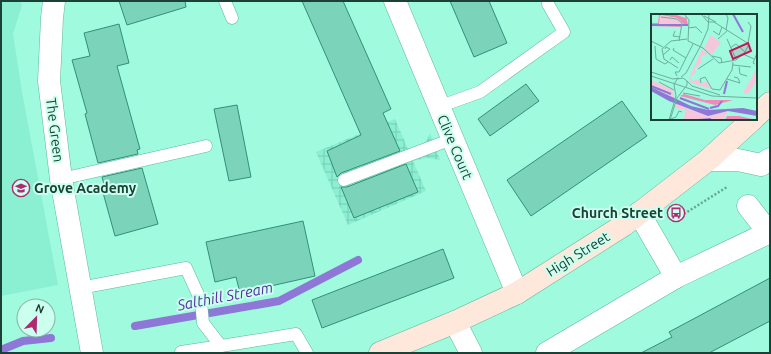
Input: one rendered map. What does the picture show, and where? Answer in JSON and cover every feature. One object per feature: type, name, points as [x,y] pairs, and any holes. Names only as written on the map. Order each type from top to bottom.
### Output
[{"type":"street","name":"The Green","points":[[54,1],[49,81],[61,179],[92,353]]},
{"type":"street","name":"Clive Court","points":[[395,1],[517,293]]},
{"type":"street","points":[[757,115],[770,103]]},
{"type":"street","name":"High Street","points":[[380,353],[455,322],[517,293],[624,225],[708,160],[752,120]]},
{"type":"street","points":[[708,160],[738,160],[761,165],[770,159]]},
{"type":"street","points":[[547,353],[676,277],[770,233],[748,206]]},
{"type":"street","points":[[639,213],[676,277]]},
{"type":"street","points":[[455,322],[471,353]]},
{"type":"lane","points":[[225,1],[232,18]]},
{"type":"lane","points":[[438,107],[480,92],[564,32],[548,4]]},
{"type":"lane","points":[[344,180],[452,139]]},
{"type":"lane","points":[[61,179],[206,146]]},
{"type":"lane","points":[[80,288],[186,268],[201,301],[203,323],[221,346]]},
{"type":"lane","points":[[181,352],[296,334],[307,353]]},
{"type":"shaded area","name":"Grove Academy","points":[[1,1],[20,1],[22,5],[13,34],[22,92],[58,285],[1,296]]},
{"type":"shaded area","points":[[395,119],[408,149],[419,147],[427,140],[430,133],[440,160],[427,158],[413,161],[426,191],[348,225],[316,152]]},
{"type":"building","points":[[119,1],[185,1],[186,7],[127,25]]},
{"type":"building","points":[[302,1],[343,1],[391,109],[383,113],[400,151],[341,173],[337,177],[327,151],[361,135]]},
{"type":"building","points":[[450,1],[489,1],[507,43],[474,57]]},
{"type":"building","points":[[119,24],[129,63],[117,66],[140,149],[137,150],[138,154],[98,163],[85,114],[87,113],[72,60],[90,56],[84,33]]},
{"type":"building","points":[[526,84],[539,101],[490,136],[478,119]]},
{"type":"building","points":[[622,101],[647,136],[531,216],[507,180]]},
{"type":"building","points":[[237,105],[251,177],[229,181],[214,109]]},
{"type":"building","points":[[406,164],[418,192],[354,218],[341,187],[347,187]]},
{"type":"building","points":[[142,168],[158,224],[115,236],[102,189],[105,188],[102,177]]},
{"type":"building","points":[[303,221],[315,276],[240,293],[236,277],[215,282],[206,242]]},
{"type":"building","points":[[443,249],[454,278],[322,328],[312,300]]},
{"type":"building","points":[[770,278],[770,321],[709,353],[641,353],[672,337],[669,332]]},
{"type":"waterway","name":"Salthill Stream","points":[[135,326],[279,301],[358,260]]},
{"type":"waterway","name":"Salthill Stream","points":[[1,350],[23,341],[51,338]]},
{"type":"place","name":"Grove Academy","points":[[21,188]]},
{"type":"place","name":"Church Street","points":[[676,213]]}]
